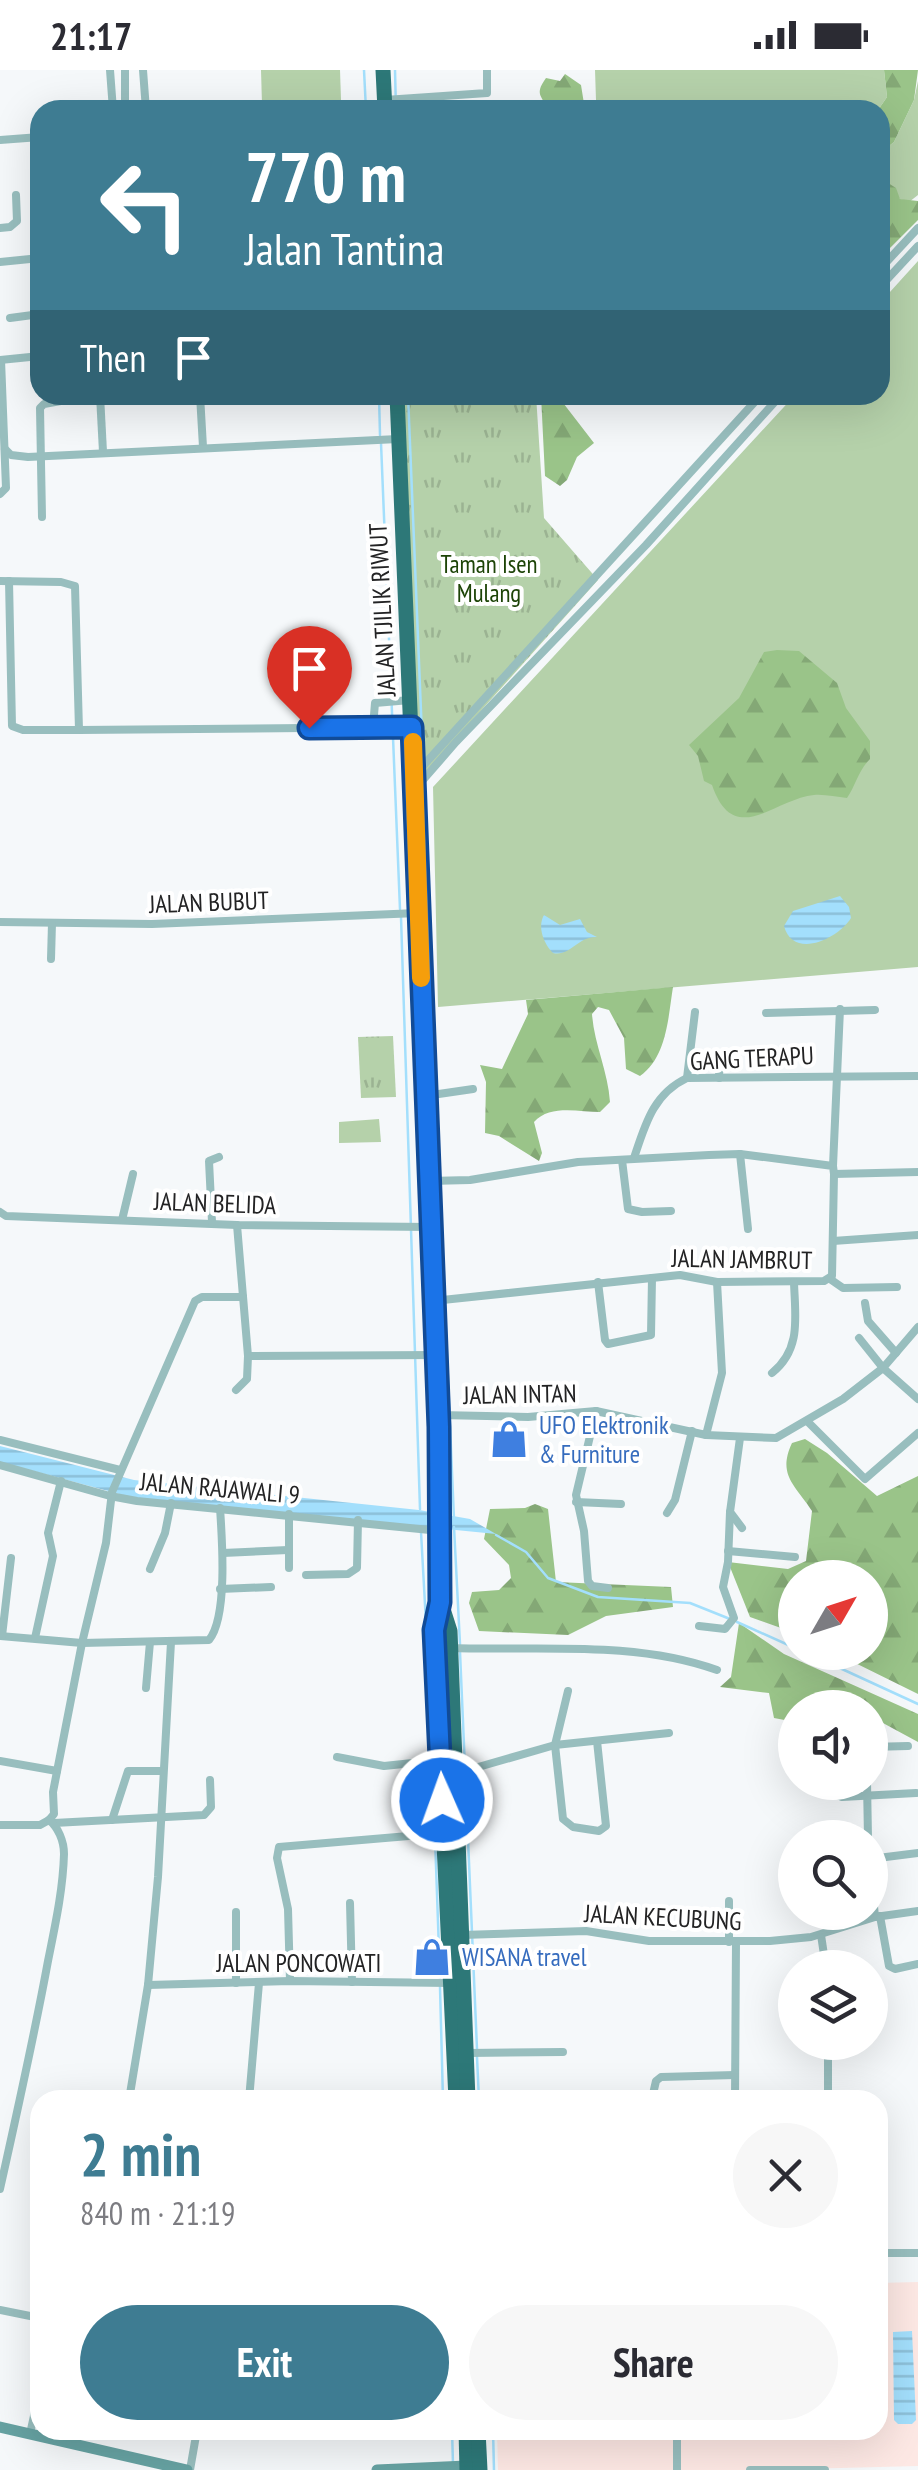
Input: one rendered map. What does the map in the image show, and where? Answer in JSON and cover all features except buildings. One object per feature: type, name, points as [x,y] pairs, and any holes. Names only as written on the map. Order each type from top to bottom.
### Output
[{"type":"highway","points":[[384,70],[389,100]]},
{"type":"highway","name":"JALAN TJILIK RIWUT","points":[[396,405],[412,700],[439,1415],[440,1602],[434,1630],[444,1833],[468,2090]]},
{"type":"highway","name":"JALAN TJILIK RIWUT","points":[[440,1602],[450,1630],[454,1774],[454,1935],[450,1983],[455,2090]]},
{"type":"highway","points":[[467,2440],[471,2469]]},
{"type":"highway","points":[[471,2469],[476,2440]]},
{"type":"main road","points":[[0,2427],[30,2434]]},
{"type":"main road","points":[[56,2440],[188,2470]]},
{"type":"main road","points":[[377,2470],[471,2469]]},
{"type":"street","points":[[110,70],[112,100]]},
{"type":"street","points":[[124,70],[125,100]]},
{"type":"street","points":[[143,70],[145,100]]},
{"type":"street","points":[[419,100],[488,93],[487,70]]},
{"type":"street","points":[[0,140],[30,137]]},
{"type":"street","points":[[0,228],[17,221],[16,195]]},
{"type":"street","points":[[890,258],[918,228]]},
{"type":"street","points":[[890,276],[918,246]]},
{"type":"street","points":[[0,262],[30,259]]},
{"type":"street","points":[[10,318],[30,315]]},
{"type":"street","points":[[3,491],[1,360],[30,357]]},
{"type":"street","points":[[41,405],[42,517]]},
{"type":"street","points":[[98,405],[102,452]]},
{"type":"street","points":[[201,405],[203,447]]},
{"type":"street","points":[[413,770],[422,768],[752,405]]},
{"type":"street","points":[[414,792],[456,742],[646,545],[772,405]]},
{"type":"street","points":[[2,449],[18,457],[398,439]]},
{"type":"street","points":[[78,730],[75,586],[69,582],[4,581],[12,726],[23,730],[78,730],[412,727]]},
{"type":"street","points":[[373,727],[373,704],[412,700]]},
{"type":"street","name":"JALAN BUBUT","points":[[0,922],[191,923],[418,913]]},
{"type":"street","points":[[50,959],[52,923]]},
{"type":"street","name":"JALAN JAMBRUT","points":[[433,1301],[680,1275],[717,1282],[830,1279],[840,1009]]},
{"type":"street","points":[[766,1013],[875,1010]]},
{"type":"street","points":[[687,1078],[695,1012]]},
{"type":"street","points":[[719,1078],[720,1054]]},
{"type":"street","name":"GANG TERAPU","points":[[634,1158],[654,1106],[662,1094],[687,1078],[918,1076]]},
{"type":"street","points":[[425,1096],[473,1089]]},
{"type":"street","points":[[740,1154],[748,1229]]},
{"type":"street","points":[[428,1181],[470,1180],[578,1162],[740,1154],[833,1170],[918,1172]]},
{"type":"street","points":[[212,1222],[209,1161],[218,1157]]},
{"type":"street","points":[[622,1160],[628,1208],[642,1212],[671,1211]]},
{"type":"street","points":[[122,1220],[133,1174]]},
{"type":"street","name":"JALAN BELIDA","points":[[0,1212],[6,1216],[237,1225],[430,1227]]},
{"type":"street","points":[[236,1390],[247,1380],[248,1356],[237,1225]]},
{"type":"street","points":[[834,1242],[918,1235]]},
{"type":"street","points":[[598,1282],[608,1344],[652,1335],[652,1278]]},
{"type":"street","points":[[830,1279],[843,1288],[897,1287]]},
{"type":"street","points":[[706,1435],[722,1373],[717,1282]]},
{"type":"street","points":[[772,1373],[794,1345],[794,1282]]},
{"type":"street","points":[[0,2188],[57,1915],[64,1852],[52,1821],[53,1792],[106,1543],[111,1494],[195,1301],[204,1296],[243,1297]]},
{"type":"street","points":[[864,1303],[868,1321],[896,1353]]},
{"type":"street","name":"JALAN INTAN","points":[[439,1415],[528,1417],[596,1411],[706,1435],[776,1438],[808,1422],[883,1368],[918,1327]]},
{"type":"street","points":[[860,1338],[883,1368],[918,1399]]},
{"type":"street","points":[[248,1356],[435,1355]]},
{"type":"street","points":[[596,1411],[576,1502],[584,1531],[588,1581],[608,1588]]},
{"type":"street","points":[[808,1422],[865,1478],[918,1433]]},
{"type":"street","points":[[667,1513],[675,1500],[692,1432]]},
{"type":"street","points":[[700,1626],[725,1629],[733,1621],[723,1587],[740,1438]]},
{"type":"street","points":[[0,1440],[119,1473]]},
{"type":"street","name":"JALAN RAJAWALI 9","points":[[0,1464],[111,1494],[170,1504],[358,1520],[441,1519]]},
{"type":"street","points":[[35,1638],[53,1556],[48,1532],[61,1482]]},
{"type":"street","points":[[576,1502],[621,1504]]},
{"type":"street","points":[[150,1570],[165,1534],[170,1504]]},
{"type":"street","points":[[11,1558],[1,1636],[82,1643],[202,1643],[213,1636],[220,1589],[220,1508]]},
{"type":"street","points":[[730,1512],[742,1528]]},
{"type":"street","points":[[288,1568],[289,1514]]},
{"type":"street","points":[[306,1575],[348,1574],[357,1568],[358,1520]]},
{"type":"street","points":[[223,1553],[288,1550]]},
{"type":"street","points":[[728,1552],[795,1556]]},
{"type":"street","points":[[220,1589],[271,1587]]},
{"type":"street","points":[[146,1688],[150,1642]]},
{"type":"street","points":[[131,2090],[148,1984],[158,1877],[171,1642]]},
{"type":"street","points":[[450,1648],[654,1654],[718,1670]]},
{"type":"street","points":[[568,1692],[554,1745],[563,1819],[574,1827],[599,1832],[606,1826],[597,1741]]},
{"type":"street","points":[[454,1774],[554,1745],[669,1733]]},
{"type":"street","points":[[888,1747],[908,1746]]},
{"type":"street","points":[[336,1758],[384,1766],[441,1760]]},
{"type":"street","points":[[0,1761],[57,1771]]},
{"type":"street","points":[[112,1820],[128,1771],[164,1772]]},
{"type":"street","points":[[0,1825],[208,1814],[210,1780]]},
{"type":"street","points":[[888,1794],[916,1792]]},
{"type":"street","points":[[290,1981],[288,1909],[278,1847],[444,1833]]},
{"type":"street","points":[[888,1857],[918,1853]]},
{"type":"street","points":[[728,1901],[733,1942],[735,2090]]},
{"type":"street","points":[[350,1903],[352,1982]]},
{"type":"street","name":"JALAN KECUBUNG","points":[[888,1914],[918,1910]]},
{"type":"street","points":[[236,1912],[236,1983]]},
{"type":"street","name":"JALAN KECUBUNG","points":[[454,1935],[586,1931],[650,1941],[733,1942],[821,1935],[836,1930]]},
{"type":"street","points":[[881,1930],[892,1968],[918,1964]]},
{"type":"street","points":[[821,1935],[823,1950]]},
{"type":"street","points":[[250,2090],[259,1982]]},
{"type":"street","name":"JALAN PONCOWATI","points":[[148,1984],[450,1983]]},
{"type":"street","points":[[466,2053],[563,2052]]},
{"type":"street","points":[[828,2060],[828,2090]]},
{"type":"street","points":[[654,2090],[660,2077],[735,2074]]},
{"type":"street","points":[[888,2253],[918,2253]]},
{"type":"street","points":[[0,2310],[30,2316]]},
{"type":"street","points":[[188,2470],[195,2440]]},
{"type":"street","points":[[677,2440],[677,2470]]},
{"type":"street","points":[[750,2470],[826,2470]]},
{"type":"shaded area","points":[[918,2282],[918,2466],[498,2470],[497,2440],[888,2440],[888,2283]]},
{"type":"green space","points":[[261,70],[340,70],[341,100],[262,100]]},
{"type":"green space","points":[[595,70],[884,70],[887,97],[885,100],[596,100]]},
{"type":"green space","points":[[884,70],[918,70],[914,100],[890,145],[890,100],[885,100]]},
{"type":"green space","points":[[565,74],[581,85],[583,100],[543,100],[540,92],[546,78],[560,81]]},
{"type":"green space","points":[[918,81],[918,195],[909,202],[900,199],[890,187],[890,145],[914,100]]},
{"type":"green space","points":[[890,184],[900,199],[918,201],[918,220],[890,248]]},
{"type":"green space","points":[[918,261],[918,967],[438,1007],[433,787],[786,405],[890,405],[890,292]]},
{"type":"green space","name":"Taman Isen Mulang","points":[[402,405],[537,405],[544,518],[598,580],[416,783]]},
{"type":"green space","points":[[541,405],[565,405],[594,443],[577,457],[567,480],[560,486],[545,476]]},
{"type":"green space","points":[[799,651],[837,683],[846,708],[870,741],[870,759],[847,798],[814,795],[743,817],[732,814],[721,804],[712,785],[704,781],[698,756],[689,745],[739,698],[764,652]]},
{"type":"green space","points":[[673,987],[661,1048],[640,1076],[626,1069],[624,1038],[609,1010],[598,1007],[592,1014],[610,1102],[600,1112],[565,1110],[541,1116],[534,1122],[542,1153],[539,1161],[499,1136],[485,1133],[486,1082],[480,1065],[502,1069],[528,1014],[526,1000]]},
{"type":"green space","points":[[393,1036],[396,1097],[361,1098],[358,1037]]},
{"type":"green space","points":[[379,1119],[381,1142],[339,1143],[339,1122]]},
{"type":"green space","points":[[805,1439],[877,1496],[918,1476],[918,1694],[869,1670],[888,1670],[888,1560],[806,1560],[812,1511],[787,1472],[792,1443]]},
{"type":"green space","points":[[535,1504],[548,1509],[556,1582],[671,1587],[673,1607],[606,1616],[568,1635],[479,1631],[469,1603],[472,1592],[499,1590],[511,1578],[509,1565],[484,1539],[490,1509]]},
{"type":"green space","points":[[728,1562],[778,1568],[778,1627],[750,1617]]},
{"type":"green space","points":[[739,1623],[778,1650],[778,1670],[820,1670],[864,1690],[778,1690],[778,1719],[774,1718],[769,1693],[720,1687],[731,1677]]},
{"type":"green space","points":[[888,1701],[918,1714],[918,1742],[888,1726]]},
{"type":"water","points":[[840,896],[849,907],[851,918],[845,926],[816,943],[796,942],[789,936],[784,926],[793,911]]},
{"type":"water","points":[[544,915],[560,925],[580,919],[587,932],[597,937],[553,953],[542,935]]},
{"type":"water","points":[[0,1446],[134,1480],[419,1510],[470,1519],[496,1534],[134,1498],[0,1462]]},
{"type":"water","points":[[912,2331],[916,2420],[912,2424],[898,2424],[894,2420],[893,2332]]},
{"type":"waterway","points":[[364,70],[366,100]]},
{"type":"waterway","points":[[395,70],[396,100]]},
{"type":"waterway","points":[[379,405],[380,435]]},
{"type":"waterway","points":[[408,405],[423,760]]},
{"type":"waterway","points":[[381,443],[400,909]]},
{"type":"waterway","points":[[424,783],[436,1089]]},
{"type":"waterway","points":[[401,917],[420,1509]]},
{"type":"waterway","points":[[436,1097],[454,1519]]},
{"type":"waterway","points":[[454,1527],[460,1644]]},
{"type":"waterway","points":[[421,1532],[428,1659]]},
{"type":"waterway","points":[[496,1535],[526,1552],[548,1578],[598,1597],[690,1603],[730,1619]]},
{"type":"waterway","points":[[737,1622],[778,1640]]},
{"type":"waterway","points":[[460,1652],[477,2049]]},
{"type":"waterway","points":[[844,1670],[918,1704]]},
{"type":"waterway","points":[[431,1727],[435,1829]]},
{"type":"waterway","points":[[435,1837],[440,1979]]},
{"type":"waterway","points":[[440,1987],[443,2090]]},
{"type":"waterway","points":[[477,2057],[479,2090]]},
{"type":"waterway","points":[[452,2440],[453,2464]]},
{"type":"waterway","points":[[493,2440],[494,2470]]},
{"type":"slow traffic","points":[[413,742],[421,978]]},
{"type":"place","name":"UFO Elektronik & Furniture","points":[[509,1439]]},
{"type":"place","name":"WISANA travel","points":[[432,1957]]},
{"type":"route","points":[[309,728],[412,727],[439,1427],[440,1602],[434,1630],[442,1800]]}]
